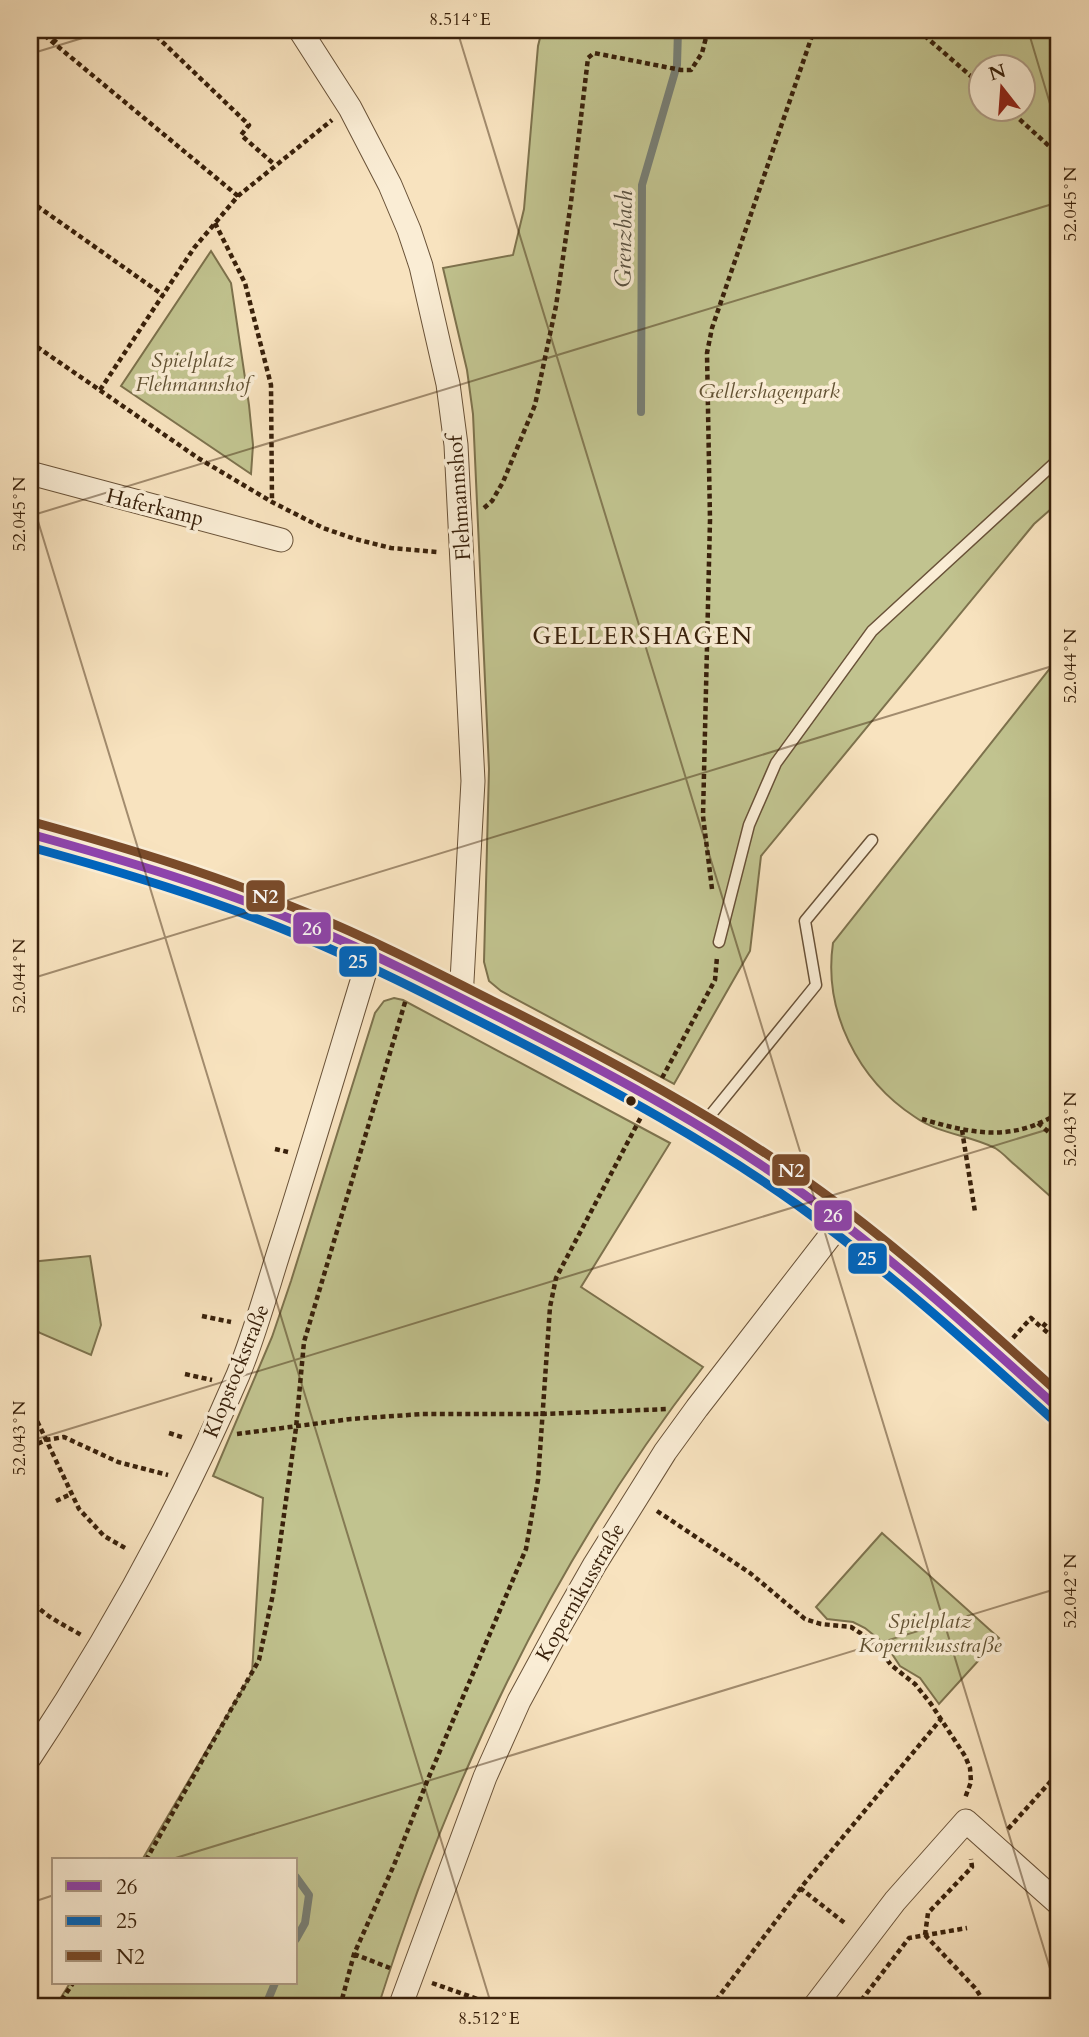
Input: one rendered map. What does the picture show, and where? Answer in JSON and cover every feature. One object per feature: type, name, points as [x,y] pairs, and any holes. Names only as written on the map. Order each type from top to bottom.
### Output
[{"type":"street","name":"Flehmannshof","points":[[300,30],[350,108],[390,185],[421,266],[448,384],[456,445],[463,555],[473,781],[461,999]]},
{"type":"street","name":"Haferkamp","points":[[30,473],[281,540]]},
{"type":"street","points":[[30,834],[158,871],[308,926],[575,1056],[700,1128],[778,1177],[841,1222],[1059,1409]]},
{"type":"street","name":"Klopstockstraße","points":[[30,1757],[150,1557],[190,1481],[238,1374],[260,1315],[370,955]]},
{"type":"street","name":"Kopernikusstraße","points":[[400,2007],[485,1777],[519,1701],[595,1564],[697,1408],[841,1222]]},
{"type":"street","points":[[814,2007],[865,1939],[965,1821],[1059,1904]]},
{"type":"lane","points":[[719,942],[749,825],[776,764],[872,631],[1059,459]]},
{"type":"lane","points":[[700,1128],[816,985],[804,920],[872,840]]},
{"type":"path","points":[[38,30],[237,196]]},
{"type":"path","points":[[53,43],[65,30]]},
{"type":"path","points":[[150,30],[249,125],[240,135],[275,164]]},
{"type":"path","points":[[459,513],[479,512],[492,501],[503,482],[535,405],[556,306],[588,58],[594,53],[691,70],[702,53],[708,30]]},
{"type":"path","points":[[712,892],[703,816],[710,520],[707,353],[712,328],[814,30]]},
{"type":"path","points":[[918,30],[967,73]]},
{"type":"path","points":[[100,390],[194,248],[237,196],[350,108]]},
{"type":"path","points":[[1022,122],[1059,155]]},
{"type":"path","points":[[30,201],[163,295]]},
{"type":"path","points":[[1059,204],[1059,219]]},
{"type":"path","points":[[215,223],[245,283],[271,385],[272,502]]},
{"type":"path","points":[[30,342],[198,458],[272,502],[323,528],[391,548],[463,555]]},
{"type":"path","points":[[340,2007],[354,1954],[394,1866],[526,1549],[538,1480],[550,1307],[556,1278],[715,980],[719,942]]},
{"type":"path","points":[[147,1858],[260,1660],[273,1594],[296,1428],[304,1342],[413,976]]},
{"type":"path","points":[[922,1119],[962,1129],[996,1133],[1029,1128],[1059,1114]]},
{"type":"path","points":[[1038,1123],[1059,1141]]},
{"type":"path","points":[[962,1129],[975,1212]]},
{"type":"path","points":[[999,1355],[1031,1318],[1044,1326],[1059,1342]]},
{"type":"path","points":[[30,1406],[79,1509],[104,1536],[130,1551],[150,1557]]},
{"type":"path","points":[[210,1437],[351,1419],[422,1414],[543,1414],[697,1408]]},
{"type":"path","points":[[30,1447],[46,1440],[64,1437],[118,1462],[190,1481]]},
{"type":"path","points":[[56,1502],[71,1494]]},
{"type":"path","points":[[636,1498],[738,1564],[804,1619],[851,1627],[862,1632],[874,1642],[899,1674],[915,1684],[941,1720],[970,1768],[971,1782],[964,1805],[972,1867],[928,1913],[925,1935]]},
{"type":"path","points":[[30,1596],[32,1602],[41,1610],[98,1645]]},
{"type":"path","points":[[711,2007],[800,1888],[941,1720]]},
{"type":"path","points":[[994,1846],[1059,1772]]},
{"type":"path","points":[[800,1888],[865,1939]]},
{"type":"path","points":[[856,2007],[909,1938],[967,1928]]},
{"type":"path","points":[[925,1935],[976,1989],[987,2007]]},
{"type":"path","points":[[57,2007],[72,1984]]},
{"type":"green space","name":"Gellershagenpark","points":[[542,30],[1059,30],[1059,502],[1034,524],[761,856],[750,951],[674,1084],[501,991],[489,981],[484,962],[489,769],[473,414],[467,370],[443,268],[513,255],[524,209],[538,46]]},
{"type":"green space","name":"Spielplatz Flehmannshof","points":[[211,251],[231,283],[249,405],[253,445],[251,474],[121,386]]},
{"type":"green space","points":[[1059,657],[1059,1204],[998,1150],[924,1123],[895,1102],[877,1084],[861,1064],[849,1042],[834,994],[831,968],[833,943]]},
{"type":"green space","points":[[394,998],[403,1000],[670,1143],[581,1287],[703,1367],[649,1440],[600,1515],[512,1672],[438,1837],[378,2007],[55,2007],[69,1984],[298,1984],[298,1858],[143,1858],[252,1673],[263,1498],[213,1476],[272,1337],[375,1013],[384,1001]]},
{"type":"green space","points":[[90,1256],[101,1325],[91,1355],[40,1333],[30,1325],[30,1262]]},
{"type":"green space","name":"Spielplatz Kopernikusstraße","points":[[882,1533],[999,1638],[939,1704],[920,1678],[900,1666],[886,1645],[865,1628],[853,1622],[827,1619],[816,1607]]},
{"type":"waterway","name":"Grenzbach","points":[[641,412],[642,185],[677,65],[678,30]]},
{"type":"waterway","name":"Grenzbach","points":[[298,1880],[309,1895],[305,1923],[298,1935]]},
{"type":"waterway","name":"Grenzbach","points":[[265,2007],[275,1984]]},
{"type":"transit line","name":"N2","points":[[33,822],[173,864],[310,914],[435,972],[624,1069],[736,1134],[841,1206],[936,1284],[1059,1393]]},
{"type":"transit line","name":"26","points":[[30,834],[170,875],[308,926],[444,989],[631,1087],[735,1148],[836,1218],[933,1297],[1059,1409]]},
{"type":"transit line","name":"25","points":[[30,847],[166,887],[300,936],[411,987],[626,1098],[730,1159],[796,1204],[862,1254],[1051,1418]]},
{"type":"district","name":"GELLERSHAGEN","points":[[643,636]]}]
